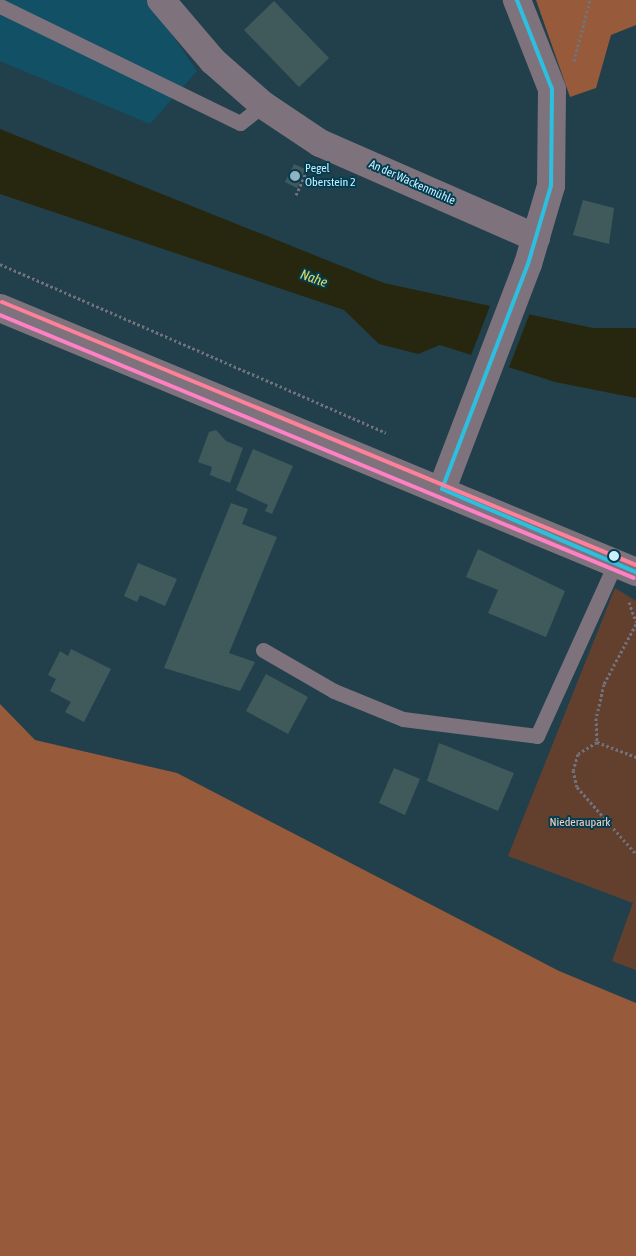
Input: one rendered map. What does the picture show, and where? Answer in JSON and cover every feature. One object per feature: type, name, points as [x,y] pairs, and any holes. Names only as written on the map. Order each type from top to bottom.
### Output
[{"type":"street","name":"An der Wackenmühle","points":[[161,0],[214,61],[263,105],[320,142],[536,238]]},
{"type":"street","points":[[442,489],[528,264],[551,186],[552,89],[517,0]]},
{"type":"street","points":[[0,308],[442,489],[626,568]]},
{"type":"lane","points":[[0,6],[240,123],[263,105]]},
{"type":"lane","points":[[263,650],[334,692],[403,720],[537,736],[626,568]]},
{"type":"path","points":[[552,89],[571,75],[590,0]]},
{"type":"path","points":[[0,264],[390,438]]},
{"type":"path","points":[[597,742],[604,684],[636,624]]},
{"type":"path","points":[[597,742],[636,756]]},
{"type":"path","points":[[597,742],[578,754],[573,770],[576,788],[636,854]]},
{"type":"shaded area","points":[[0,0],[148,0],[197,71],[150,124],[0,61]]},
{"type":"shaded area","points":[[536,0],[636,0],[636,25],[611,35],[596,88],[570,97]]},
{"type":"shaded area","points":[[0,704],[35,740],[177,773],[559,971],[636,1003],[636,1256],[0,1256]]},
{"type":"green space","name":"Niederaupark","points":[[615,588],[636,601],[636,970],[612,961],[633,903],[508,856]]},
{"type":"water","name":"Nahe","points":[[0,129],[384,283],[593,328],[636,328],[636,398],[555,382],[440,345],[418,354],[379,344],[344,310],[0,194]]},
{"type":"pier","points":[[492,301],[531,310],[508,370],[470,358]]},
{"type":"building","points":[[274,1],[329,58],[299,87],[244,30]]},
{"type":"building","name":"Pegel Oberstein 2","points":[[294,164],[305,169],[297,188],[285,182]]},
{"type":"building","points":[[583,200],[614,208],[609,244],[573,235]]},
{"type":"building","points":[[216,430],[226,441],[243,448],[230,483],[210,475],[212,467],[198,462],[209,432]]},
{"type":"building","points":[[253,449],[293,466],[272,514],[265,511],[268,505],[236,490]]},
{"type":"building","points":[[231,503],[248,509],[242,524],[277,537],[229,653],[255,662],[240,691],[164,668]]},
{"type":"building","points":[[478,549],[565,591],[546,637],[488,613],[498,590],[466,577]]},
{"type":"building","points":[[138,563],[177,579],[165,606],[140,595],[137,602],[124,596]]},
{"type":"building","points":[[71,649],[111,669],[84,722],[65,712],[71,702],[50,691],[56,679],[48,675],[60,651],[68,656]]},
{"type":"building","points":[[266,674],[308,697],[288,734],[246,711]]},
{"type":"building","points":[[439,743],[514,773],[498,811],[427,781]]},
{"type":"building","points":[[394,768],[420,779],[405,815],[379,803]]},
{"type":"transit line","points":[[442,489],[528,264],[551,186],[552,89],[517,0]]},
{"type":"transit line","points":[[2,302],[636,565]]},
{"type":"transit line","points":[[0,315],[634,578]]},
{"type":"transit line","points":[[442,489],[636,572]]},
{"type":"place","name":"Pegel Oberstein 2","points":[[295,176]]}]
